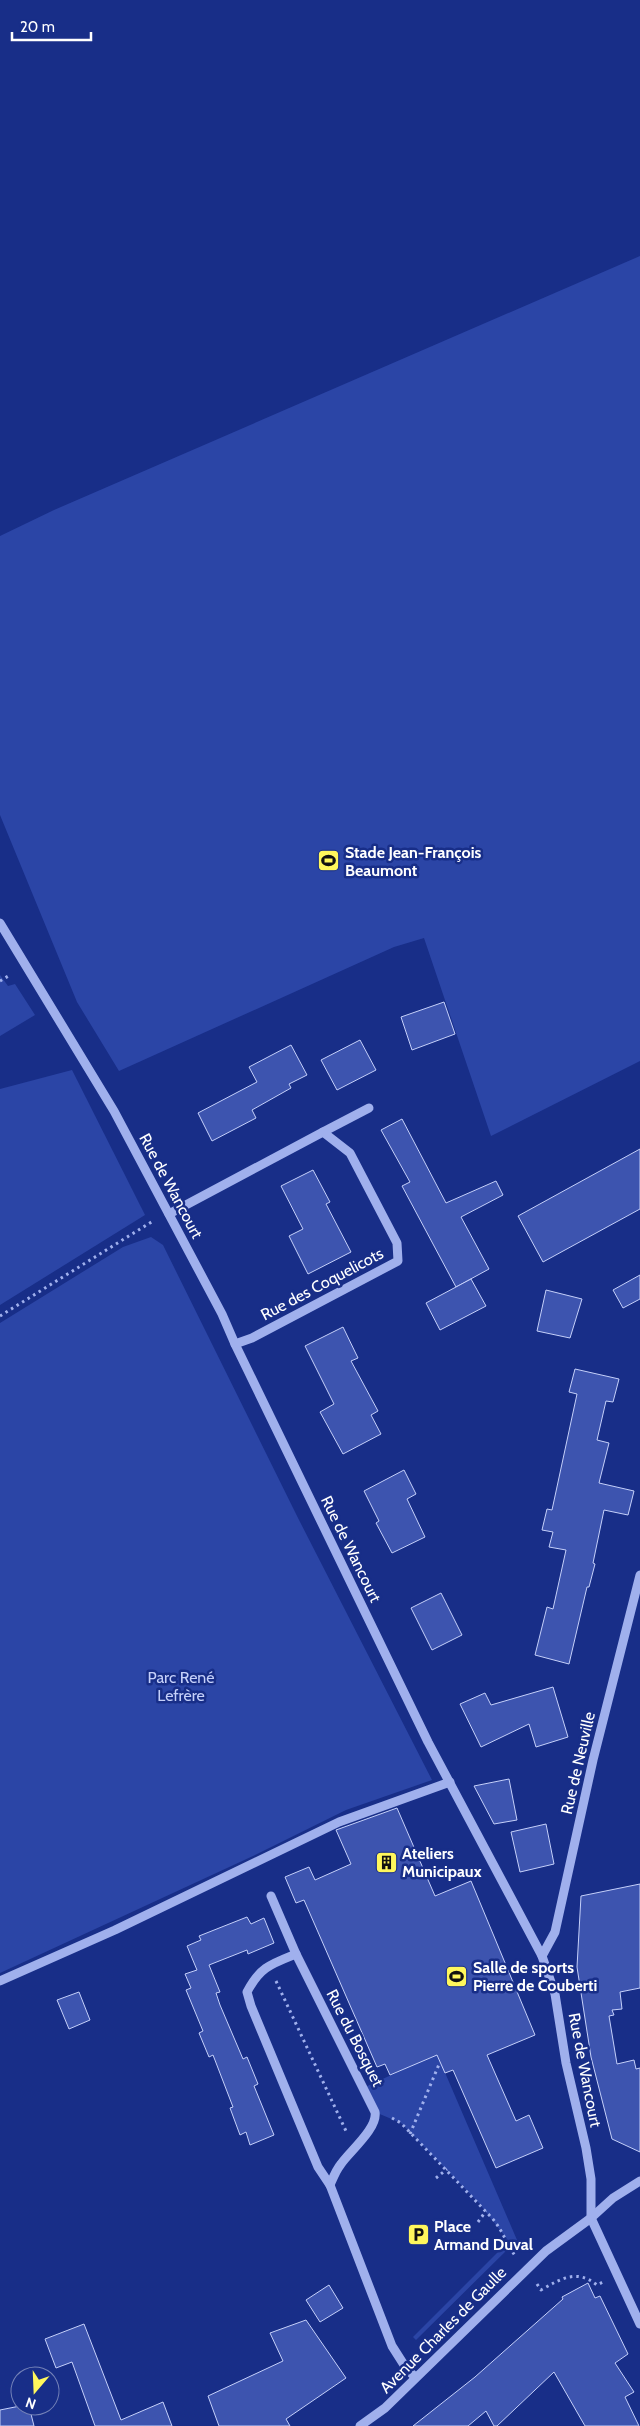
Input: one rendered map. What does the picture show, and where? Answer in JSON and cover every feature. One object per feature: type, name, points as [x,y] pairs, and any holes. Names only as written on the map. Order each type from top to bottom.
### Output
[{"type":"street","name":"Rue de Wancourt","points":[[0,923],[97,1082],[170,1214],[222,1314],[428,1742],[542,1956],[555,1994],[566,2063],[586,2148],[591,2179],[591,2218]]},
{"type":"street","points":[[170,1214],[369,1108]]},
{"type":"street","name":"Rue des Coquelicots","points":[[235,1344],[252,1338],[398,1261],[397,1243],[350,1153],[323,1132]]},
{"type":"street","name":"Rue de Neuville","points":[[542,1956],[555,1932],[593,1760],[640,1575]]},
{"type":"street","points":[[0,1981],[115,1930],[339,1822],[450,1782]]},
{"type":"street","name":"Rue du Bosquet","points":[[271,1896],[296,1954],[375,2112],[376,2118],[370,2129],[340,2166],[330,2185]]},
{"type":"street","points":[[296,1954],[268,1966],[258,1973],[247,1992],[251,2006],[318,2167],[330,2185],[392,2346],[406,2368],[415,2377]]},
{"type":"street","name":"Avenue Charles de Gaulle","points":[[360,2426],[385,2408],[546,2251],[591,2218],[613,2198],[640,2181]]},
{"type":"street","points":[[591,2218],[640,2324]]},
{"type":"path","points":[[0,1316],[151,1222],[170,1214]]},
{"type":"path","points":[[268,1966],[354,2148]]},
{"type":"path","points":[[410,2134],[440,2062]]},
{"type":"path","points":[[375,2112],[401,2123],[447,2169],[502,2230],[509,2248],[541,2290],[555,2282],[575,2276],[586,2276],[597,2285],[617,2275]]},
{"type":"path","points":[[436,2178],[447,2169]]},
{"type":"path","points":[[478,2222],[486,2211]]},
{"type":"green space","name":"Stade Jean-François Beaumont","points":[[640,256],[640,1061],[491,1136],[424,938],[394,947],[119,1071],[77,1002],[0,815],[0,536],[54,510]]},
{"type":"green space","points":[[0,975],[8,986],[15,984],[35,1015],[0,1036]]},
{"type":"green space","points":[[72,1070],[145,1215],[0,1305],[0,1089]]},
{"type":"green space","name":"Parc René Lefrère","points":[[151,1237],[163,1245],[298,1518],[432,1780],[346,1810],[253,1856],[0,1973],[0,1323],[123,1247]]},
{"type":"green space","points":[[437,2054],[517,2240],[416,2340],[413,2337],[498,2252],[500,2242],[507,2239],[479,2203],[401,2123],[375,2112],[363,2088]]},
{"type":"building","points":[[444,1002],[455,1034],[412,1050],[401,1017]]},
{"type":"building","points":[[360,1040],[376,1070],[337,1090],[321,1060]]},
{"type":"building","points":[[291,1045],[307,1075],[289,1084],[291,1088],[252,1110],[256,1118],[212,1141],[198,1113],[257,1082],[249,1067]]},
{"type":"building","points":[[402,1119],[446,1203],[496,1181],[503,1195],[461,1217],[489,1269],[456,1287],[402,1186],[410,1182],[381,1130]]},
{"type":"building","points":[[640,1149],[640,1209],[543,1262],[518,1216]]},
{"type":"building","points":[[313,1170],[330,1202],[326,1204],[351,1252],[308,1274],[289,1236],[303,1229],[281,1186]]},
{"type":"building","points":[[640,1275],[640,1299],[623,1308],[613,1290]]},
{"type":"building","points":[[471,1279],[486,1306],[440,1330],[426,1303]]},
{"type":"building","points":[[546,1290],[582,1299],[570,1338],[537,1331]]},
{"type":"building","points":[[343,1327],[358,1358],[351,1361],[378,1411],[371,1415],[381,1434],[343,1454],[320,1412],[334,1404],[305,1346]]},
{"type":"building","points":[[575,1369],[619,1379],[613,1402],[606,1401],[597,1440],[609,1443],[599,1483],[634,1491],[628,1515],[604,1510],[593,1563],[595,1564],[589,1587],[587,1587],[569,1664],[535,1655],[547,1607],[553,1609],[566,1550],[549,1547],[553,1532],[542,1530],[547,1509],[552,1510],[577,1394],[569,1392]]},
{"type":"building","points":[[404,1470],[416,1494],[407,1499],[425,1537],[392,1553],[376,1523],[379,1521],[364,1491]]},
{"type":"building","points":[[441,1593],[462,1635],[432,1650],[411,1608]]},
{"type":"building","points":[[553,1687],[568,1737],[536,1747],[529,1724],[481,1747],[460,1704],[485,1693],[491,1705]]},
{"type":"building","points":[[509,1779],[517,1820],[494,1824],[474,1786]]},
{"type":"building","points":[[397,1808],[435,1896],[471,1881],[535,2035],[487,2055],[516,2121],[529,2115],[543,2148],[496,2168],[453,2070],[445,2073],[437,2055],[390,2075],[385,2064],[377,2067],[304,1900],[296,1903],[285,1877],[309,1867],[315,1880],[351,1864],[336,1830]]},
{"type":"building","points":[[546,1824],[554,1864],[520,1872],[511,1832]]},
{"type":"building","points":[[640,1884],[640,1988],[620,1992],[622,2009],[612,2010],[614,2015],[609,2016],[617,2064],[634,2060],[636,2069],[640,2068],[640,2152],[612,2139],[591,2057],[577,1967],[581,1896]]},
{"type":"building","points":[[247,1917],[251,1924],[264,1918],[274,1943],[248,1954],[247,1950],[209,1965],[220,1992],[216,1993],[220,2005],[243,2059],[247,2057],[258,2084],[254,2086],[274,2135],[250,2145],[246,2132],[240,2135],[230,2108],[233,2107],[213,2055],[209,2057],[199,2033],[203,2031],[186,1990],[191,1988],[185,1974],[197,1970],[187,1946],[201,1940],[199,1936]]},
{"type":"building","points":[[79,1992],[90,2020],[69,2029],[57,2000]]},
{"type":"building","points":[[588,2283],[595,2298],[600,2296],[628,2354],[615,2363],[634,2392],[625,2397],[639,2426],[585,2426],[554,2372],[497,2426],[494,2426],[486,2411],[468,2426],[413,2426],[475,2377],[563,2299],[562,2297]]},
{"type":"building","points":[[329,2285],[343,2308],[320,2322],[306,2300]]},
{"type":"building","points":[[306,2320],[346,2378],[286,2419],[290,2426],[219,2426],[208,2396],[283,2361],[270,2333]]},
{"type":"building","points":[[84,2324],[121,2420],[163,2402],[172,2426],[95,2426],[72,2362],[60,2366],[55,2366],[45,2339]]},
{"type":"building","points":[[10,2408],[10,2416],[32,2416],[34,2426],[0,2426],[0,2410]]},
{"type":"place","name":"Stade Jean-François Beaumont","points":[[329,861]]},
{"type":"place","name":"Ateliers Municipaux","points":[[386,1862]]},
{"type":"place","name":"Salle de sports Pierre de Couberti","points":[[457,1976]]},
{"type":"place","name":"Place Armand Duval","points":[[418,2235]]}]
